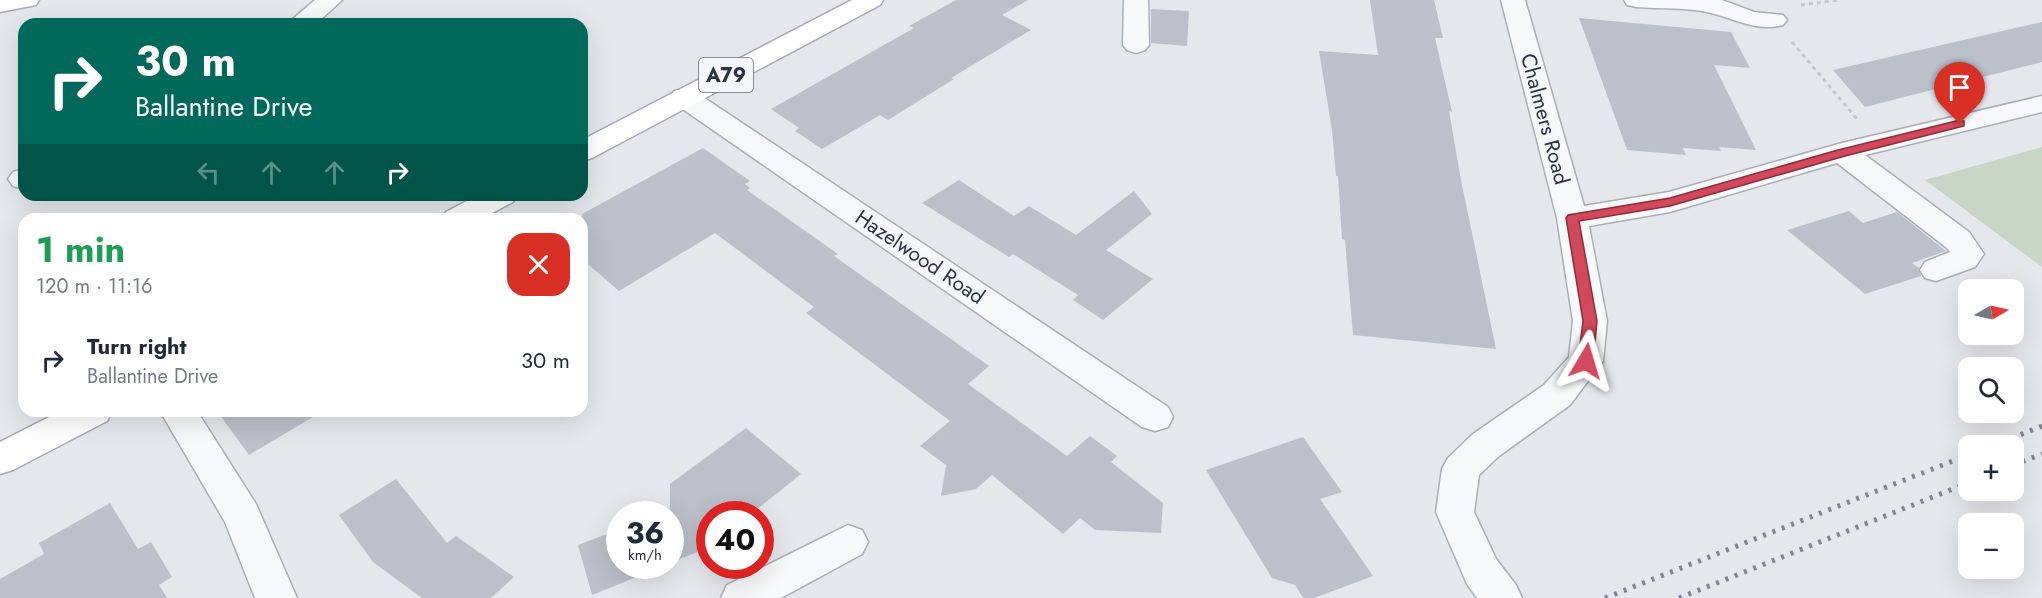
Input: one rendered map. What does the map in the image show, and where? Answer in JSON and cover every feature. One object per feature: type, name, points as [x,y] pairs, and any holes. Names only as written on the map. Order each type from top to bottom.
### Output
[{"type":"main road","points":[[0,5],[27,0]]},
{"type":"main road","name":"A79","points":[[588,149],[871,0]]},
{"type":"main road","points":[[468,213],[491,201]]},
{"type":"main road","points":[[0,459],[82,417]]},
{"type":"street","points":[[308,18],[330,0]]},
{"type":"street","points":[[1136,0],[1136,45]]},
{"type":"street","name":"Chalmers Road","points":[[1502,598],[1481,571],[1455,513],[1461,469],[1486,445],[1557,394],[1586,361],[1590,321],[1572,218],[1513,0]]},
{"type":"street","points":[[1636,0],[1713,5],[1752,19],[1774,20]]},
{"type":"street","name":"Hazelwood Road","points":[[684,97],[1155,417]]},
{"type":"street","points":[[1572,218],[1670,202],[1842,152],[2042,104]]},
{"type":"street","points":[[1842,152],[1966,248],[1968,254],[1964,260],[1936,270]]},
{"type":"street","points":[[182,417],[242,516],[276,598]]},
{"type":"street","points":[[742,598],[848,542]]},
{"type":"path","points":[[1839,0],[1766,10],[1878,144]]},
{"type":"green space","points":[[2042,147],[2042,267],[1925,180]]},
{"type":"building","points":[[956,0],[1028,0],[1002,15],[1031,30],[951,78],[954,79],[888,120],[880,115],[822,149],[795,131],[799,128],[771,109],[914,28],[909,26]]},
{"type":"building","points":[[1370,0],[1434,0],[1443,38],[1435,38],[1452,112],[1449,111],[1461,180],[1496,349],[1353,335],[1345,240],[1342,239],[1338,176],[1336,176],[1332,130],[1319,51],[1378,55]]},
{"type":"building","points":[[1151,9],[1189,11],[1187,46],[1151,43]]},
{"type":"building","points":[[1579,18],[1731,32],[1750,68],[1714,65],[1756,150],[1719,147],[1721,151],[1683,148],[1686,155],[1627,150]]},
{"type":"building","points":[[2042,22],[2042,62],[1865,107],[1833,70]]},
{"type":"building","points":[[703,148],[750,181],[745,184],[750,188],[747,190],[838,254],[834,256],[989,366],[968,384],[1067,456],[1090,436],[1117,456],[1111,462],[1163,503],[1161,533],[1095,530],[1080,518],[1063,534],[992,475],[976,489],[941,496],[946,465],[920,446],[950,421],[806,313],[814,307],[715,233],[619,291],[588,264],[588,213],[584,213]]},
{"type":"building","points":[[959,180],[1014,216],[1029,206],[1076,235],[1134,191],[1152,214],[1106,250],[1153,279],[1103,320],[1073,300],[1078,295],[1013,254],[1009,257],[922,203]]},
{"type":"building","points":[[1849,211],[1863,223],[1897,212],[1946,251],[1912,263],[1919,268],[1921,276],[1865,294],[1787,230]]},
{"type":"building","points":[[221,417],[313,417],[249,455]]},
{"type":"building","points":[[746,428],[801,474],[767,501],[696,501],[696,553],[684,557],[684,501],[670,501],[670,484]]},
{"type":"building","points":[[1303,437],[1342,492],[1320,499],[1373,576],[1314,598],[1303,598],[1295,585],[1272,578],[1206,470]]},
{"type":"building","points":[[396,479],[447,543],[456,536],[514,577],[491,598],[422,598],[373,562],[339,515]]},
{"type":"building","points":[[110,503],[138,549],[151,542],[172,577],[159,585],[167,598],[0,598],[0,579],[44,554],[39,543]]},
{"type":"building","points":[[606,534],[606,579],[632,579],[592,595],[578,545]]},
{"type":"railway","points":[[2020,435],[2042,426]]},
{"type":"railway","points":[[2024,461],[2042,454]]},
{"type":"railway","points":[[1605,598],[1958,459]]},
{"type":"railway","points":[[1679,598],[1958,487]]},
{"type":"route","points":[[1586,361],[1590,321],[1572,218],[1670,202],[1842,152],[1960,124]]}]
